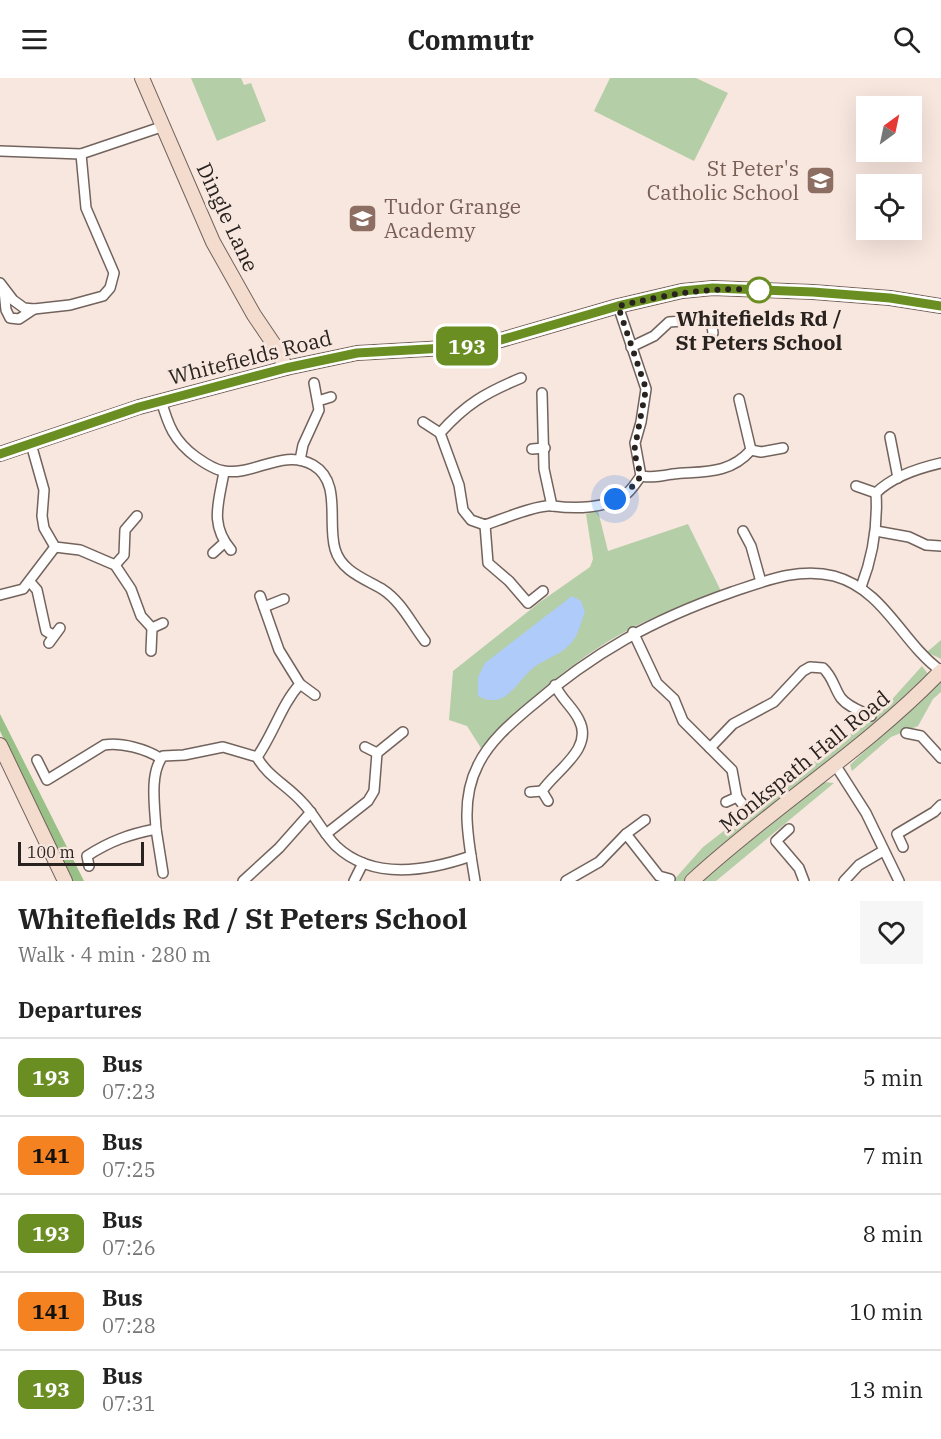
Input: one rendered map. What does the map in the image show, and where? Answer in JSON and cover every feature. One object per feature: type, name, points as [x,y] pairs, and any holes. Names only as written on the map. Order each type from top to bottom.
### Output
[{"type":"street","name":"Dingle Lane","points":[[142,78],[213,242],[286,368]]},
{"type":"street","points":[[0,151],[81,154],[164,126]]},
{"type":"street","points":[[2,286],[19,304],[34,309],[70,305],[103,296],[113,280],[114,273],[86,208],[81,154]]},
{"type":"street","points":[[2,286],[6,310],[10,318],[19,319],[34,309]]},
{"type":"street","name":"Whitefields Road","points":[[0,454],[161,400],[286,368],[357,353],[480,346],[618,306],[682,291],[713,288],[890,298],[941,306]]},
{"type":"street","points":[[618,306],[640,364],[646,389],[634,452],[641,476]]},
{"type":"street","points":[[632,347],[654,336],[669,322],[725,318]]},
{"type":"street","points":[[711,319],[713,333]]},
{"type":"street","points":[[440,433],[459,411],[484,394],[521,378]]},
{"type":"street","points":[[300,460],[303,445],[320,410],[314,383]]},
{"type":"street","points":[[542,393],[544,469],[552,506]]},
{"type":"street","points":[[318,401],[330,397]]},
{"type":"street","points":[[739,399],[751,450]]},
{"type":"street","points":[[161,400],[169,427],[180,444],[201,460],[224,472],[274,461],[300,460],[319,470],[330,485],[335,550],[343,563],[352,572],[398,602],[425,641]]},
{"type":"street","points":[[742,413],[753,412]]},
{"type":"street","points":[[423,422],[440,433],[459,485],[463,510],[471,520],[485,525],[506,516],[552,506],[565,509],[604,503],[626,494],[641,476]]},
{"type":"street","points":[[890,437],[898,478]]},
{"type":"street","points":[[31,444],[44,490],[42,516],[44,528],[55,547]]},
{"type":"street","points":[[532,449],[545,448]]},
{"type":"street","points":[[641,476],[651,478],[709,473],[727,468],[751,450],[761,452],[783,448]]},
{"type":"street","points":[[861,587],[869,566],[876,531],[876,493],[885,484],[898,478],[941,463]]},
{"type":"street","points":[[213,553],[227,546],[219,535],[216,518],[224,472]]},
{"type":"street","points":[[856,486],[876,493]]},
{"type":"street","points":[[115,564],[124,555],[125,530],[137,516]]},
{"type":"street","points":[[485,525],[488,563],[509,581],[528,603]]},
{"type":"street","points":[[114,528],[125,530]]},
{"type":"street","points":[[743,531],[751,546],[761,582]]},
{"type":"street","points":[[876,531],[909,537],[926,545],[941,546]]},
{"type":"street","points":[[751,546],[760,542]]},
{"type":"street","points":[[55,547],[80,550],[115,564],[131,589],[141,616],[152,628],[152,651]]},
{"type":"street","points":[[0,595],[15,592],[30,582],[55,547]]},
{"type":"street","points":[[476,881],[466,814],[469,790],[478,765],[491,744],[511,723],[555,685],[633,632],[686,608],[761,582],[811,573],[835,576],[861,587],[890,613],[917,649],[941,671]]},
{"type":"street","points":[[30,582],[37,590],[46,631],[54,636]]},
{"type":"street","points":[[520,610],[543,591]]},
{"type":"street","points":[[260,596],[279,650],[300,684],[315,695]]},
{"type":"street","points":[[264,607],[284,599]]},
{"type":"street","points":[[152,628],[163,623]]},
{"type":"street","points":[[408,638],[415,628]]},
{"type":"street","points":[[633,632],[657,683],[674,699],[683,720],[732,770],[737,797],[747,810]]},
{"type":"street","points":[[710,748],[733,724],[774,702],[793,680],[810,667],[823,668],[840,696],[871,716]]},
{"type":"street","name":"Monkspath Hall Road","points":[[692,881],[781,805],[836,766],[887,724],[941,671]]},
{"type":"street","points":[[257,757],[276,728],[285,703],[300,684]]},
{"type":"street","points":[[530,792],[542,791],[577,751],[584,734],[580,720],[560,698],[555,685]]},
{"type":"street","points":[[855,720],[861,711]]},
{"type":"street","points":[[921,736],[923,724]]},
{"type":"street","points":[[327,834],[368,801],[374,791],[377,753],[403,732]]},
{"type":"street","points":[[906,733],[921,736],[941,758]]},
{"type":"street","points":[[37,760],[49,785],[104,745],[114,743],[153,753],[160,758]]},
{"type":"street","points":[[0,745],[5,768],[65,881]]},
{"type":"street","points":[[160,758],[168,754],[184,755],[223,747],[257,757],[262,767],[292,792],[310,812],[336,846],[363,863],[399,871],[423,868],[471,856]]},
{"type":"street","points":[[365,747],[377,753]]},
{"type":"street","points":[[160,758],[154,792],[156,829],[163,873]]},
{"type":"street","points":[[836,766],[866,813],[899,881]]},
{"type":"street","points":[[542,791],[548,801]]},
{"type":"street","points":[[726,802],[737,797]]},
{"type":"street","points":[[897,834],[934,812],[941,805]]},
{"type":"street","points":[[243,881],[279,848],[310,812]]},
{"type":"street","points":[[566,881],[599,862],[626,834],[645,820]]},
{"type":"street","points":[[889,826],[897,834],[903,847]]},
{"type":"street","points":[[89,866],[87,856],[100,847],[124,835],[156,829]]},
{"type":"street","points":[[776,841],[789,829]]},
{"type":"street","points":[[626,834],[658,878],[670,879]]},
{"type":"street","points":[[767,834],[799,868],[804,881]]},
{"type":"street","points":[[844,881],[859,865],[883,851]]},
{"type":"street","points":[[354,881],[363,863]]},
{"type":"green space","points":[[191,78],[241,78],[244,85],[251,83],[266,121],[217,141]]},
{"type":"green space","points":[[610,78],[696,78],[728,93],[694,161],[594,111]]},
{"type":"green space","points":[[598,511],[608,551],[688,524],[721,591],[653,618],[599,647],[537,695],[481,748],[467,726],[449,720],[453,671],[540,602],[590,567],[593,559],[586,514]]},
{"type":"green space","points":[[941,640],[941,659],[927,652]]},
{"type":"green space","points":[[922,666],[928,674],[927,679],[904,703],[688,881],[673,881],[703,847],[886,706]]},
{"type":"green space","points":[[941,679],[941,692],[933,699],[918,726],[891,737],[852,771],[850,765]]},
{"type":"green space","points":[[0,714],[84,881],[71,881],[0,731]]},
{"type":"green space","points":[[824,782],[834,783],[716,881],[700,881],[769,821]]},
{"type":"water","points":[[572,596],[581,601],[585,612],[572,642],[530,670],[505,696],[497,700],[488,700],[478,696],[478,677],[485,663]]},
{"type":"bus line","name":"193","points":[[0,454],[139,407],[286,368],[357,353],[480,346],[618,306],[682,291],[713,288],[813,292],[890,298],[941,306]]},
{"type":"place","name":"St Peter's Catholic School","points":[[820,180]]},
{"type":"place","name":"Tudor Grange Academy","points":[[363,218]]},
{"type":"place","name":"Whitefields Rd / St Peters School","points":[[759,290]]},
{"type":"route","points":[[615,499],[626,494],[641,476],[634,452],[646,389],[640,364],[618,306],[682,291],[713,288],[759,290]]}]
